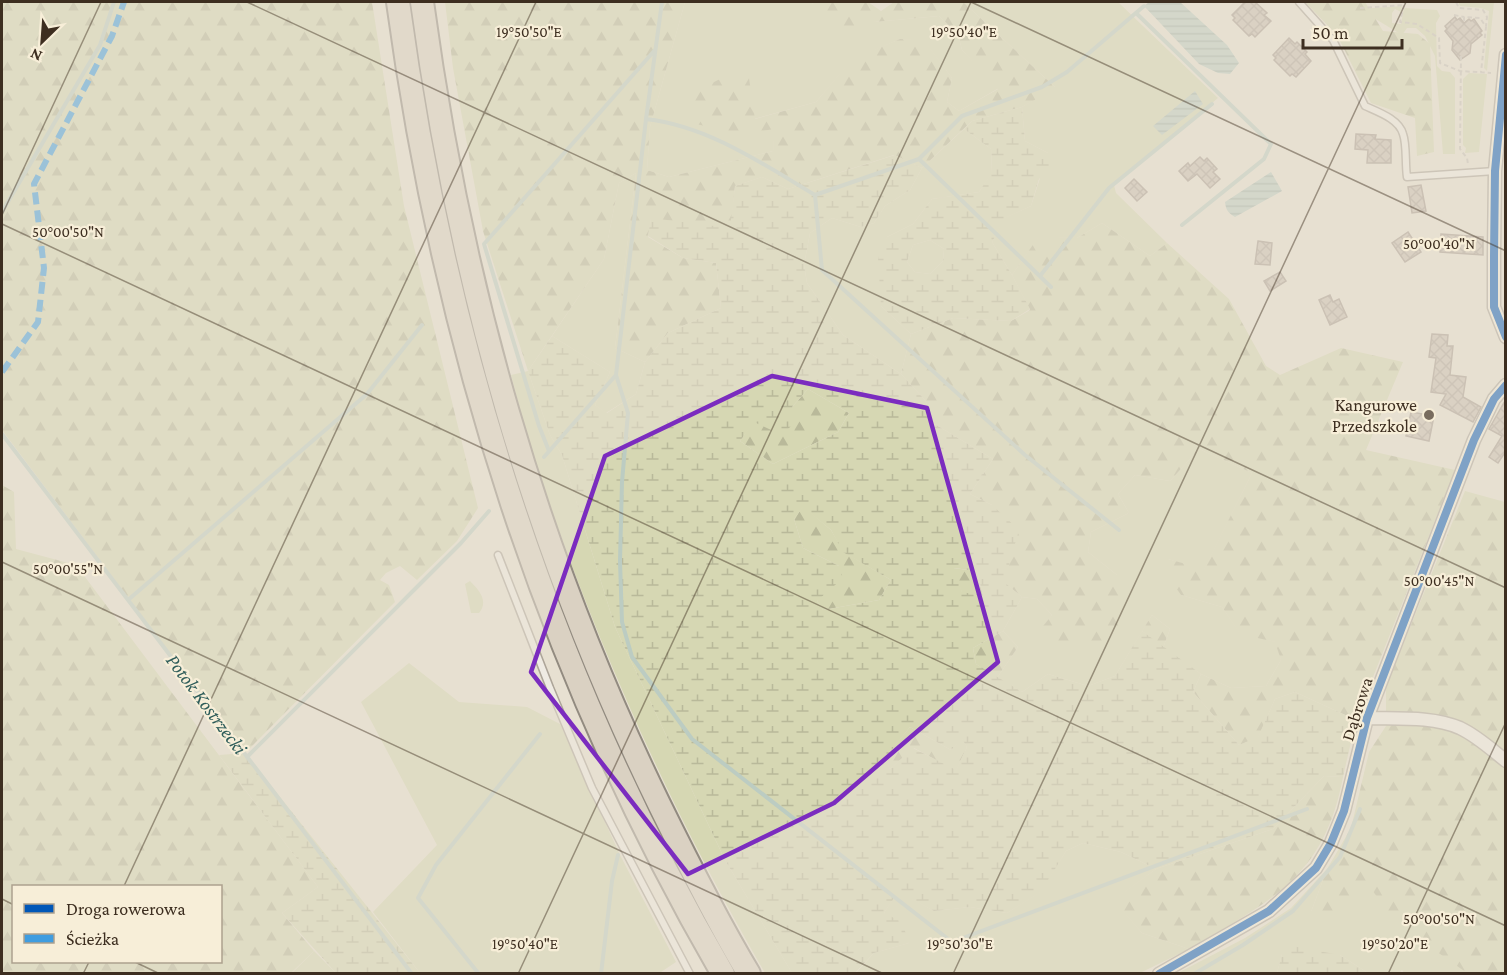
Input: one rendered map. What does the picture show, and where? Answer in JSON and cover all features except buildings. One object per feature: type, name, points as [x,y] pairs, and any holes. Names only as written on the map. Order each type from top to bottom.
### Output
[{"type":"highway","points":[[398,2],[423,157],[452,297],[488,427],[522,534],[561,640],[619,773],[678,893],[723,974]]},
{"type":"highway","points":[[422,2],[433,82],[457,212],[489,350],[527,480],[579,623],[627,737],[675,838],[749,974]]},
{"type":"street","points":[[1506,55],[1495,171],[1494,308],[1506,337]]},
{"type":"street","name":"Dąbrowa","points":[[1159,974],[1269,911],[1316,868],[1331,843],[1344,812],[1367,718],[1474,440],[1494,399],[1506,385]]},
{"type":"street","points":[[1367,718],[1429,720],[1458,727],[1477,738],[1506,761]]},
{"type":"lane","points":[[1299,2],[1333,40],[1365,106],[1387,116],[1403,134],[1407,177],[1495,171]]},
{"type":"lane","points":[[498,555],[592,788],[690,974]]},
{"type":"path","points":[[1374,2],[1378,6]]},
{"type":"path","points":[[1456,2],[1459,8],[1483,10],[1487,17],[1481,72]]},
{"type":"path","points":[[1360,8],[1405,3],[1400,22],[1417,24],[1439,38],[1440,63],[1460,71],[1487,72]]},
{"type":"path","points":[[1454,15],[1464,19],[1480,18],[1486,27]]},
{"type":"path","points":[[1461,56],[1460,149],[1467,159],[1468,168]]},
{"type":"highlighted area","points":[[772,376],[927,408],[998,662],[834,803],[688,874],[531,672],[605,456]]},
{"type":"green space","points":[[2,2],[372,2],[404,206],[478,508],[457,541],[417,580],[400,566],[386,573],[380,580],[389,585],[395,602],[245,753],[2,430]]},
{"type":"green space","points":[[445,2],[685,2],[650,127],[647,170],[669,177],[773,151],[774,129],[743,134],[691,123],[694,92],[724,77],[749,78],[755,119],[816,102],[852,59],[900,39],[924,40],[952,78],[947,102],[959,111],[998,89],[962,50],[958,34],[939,16],[874,22],[856,37],[819,20],[812,4],[815,2],[868,2],[881,11],[894,2],[963,2],[1056,88],[1022,107],[972,121],[922,168],[894,155],[788,189],[762,177],[735,186],[731,229],[651,219],[648,237],[683,258],[716,263],[721,308],[668,333],[645,362],[615,348],[636,173],[619,183],[604,259],[528,371],[483,231],[453,68]]},
{"type":"green space","points":[[685,2],[815,2],[812,4],[874,22],[939,16],[958,34],[962,50],[999,88],[959,111],[947,102],[952,78],[924,41],[900,39],[852,60],[816,102],[754,119],[743,133],[775,128],[773,151],[669,177],[647,170],[650,127]]},
{"type":"green space","points":[[963,2],[1118,2],[1218,98],[1114,185],[1116,193],[1167,243],[1150,256],[1102,223],[1077,238],[1039,237],[1012,275],[992,242],[1004,218],[1031,206],[1048,153],[1025,141],[1022,107],[1055,87]]},
{"type":"green space","points":[[1305,2],[1365,2],[1383,31],[1418,34],[1430,44],[1434,152],[1417,156],[1415,118],[1371,103],[1337,35]]},
{"type":"green space","points":[[1458,2],[1494,2],[1487,71],[1484,68],[1489,11],[1460,6]]},
{"type":"green space","points":[[1402,6],[1401,12],[1395,9],[1392,13],[1392,23],[1401,24],[1404,8],[1437,10],[1440,16],[1436,23],[1437,66],[1442,71],[1450,72],[1455,78],[1455,154],[1443,154],[1435,56],[1425,36],[1416,28],[1407,28],[1402,35],[1359,9]]},
{"type":"green space","points":[[1469,73],[1487,74],[1479,152],[1465,153],[1463,79]]},
{"type":"green space","points":[[1022,107],[1025,141],[1048,153],[1054,167],[1039,179],[1031,206],[1005,218],[992,242],[1030,309],[1011,321],[953,318],[911,334],[881,306],[878,258],[887,237],[913,224],[932,199],[979,192],[992,172],[991,149],[964,129],[972,121]],"holes":[[[930,240],[944,249],[943,261],[930,274],[915,272],[907,262],[913,245]]]},
{"type":"green space","points":[[964,129],[991,149],[992,173],[979,192],[932,199],[913,224],[887,237],[881,306],[911,334],[901,374],[843,335],[807,283],[804,265],[810,233],[832,218],[861,227],[874,223],[885,206],[910,190],[922,168]]},
{"type":"green space","points":[[895,155],[922,168],[910,190],[885,206],[874,223],[861,227],[832,218],[810,233],[804,265],[807,283],[843,335],[901,374],[925,400],[933,423],[993,459],[970,494],[992,505],[1019,530],[1004,582],[1022,597],[1003,631],[973,648],[976,664],[1022,692],[1048,674],[1088,686],[1115,676],[1142,631],[1201,674],[1193,692],[1239,745],[1258,737],[1275,699],[1295,692],[1356,720],[1343,777],[1324,776],[1273,829],[1156,869],[1121,852],[1083,843],[1066,851],[1041,892],[1007,913],[970,907],[934,911],[898,892],[884,913],[902,922],[909,943],[874,953],[855,973],[792,973],[725,860],[615,627],[562,455],[550,435],[528,371],[552,336],[610,372],[595,405],[607,413],[636,394],[645,362],[668,333],[721,308],[716,263],[683,258],[648,236],[651,218],[730,228],[735,186],[762,177],[788,189]],"holes":[[[808,389],[849,413],[838,432],[773,464],[740,441],[754,422],[782,435],[796,421],[792,407]],[[803,507],[831,530],[843,552],[891,580],[879,600],[823,610],[817,601],[843,578],[839,566],[803,548],[794,519]],[[954,568],[977,571],[983,596],[962,592]],[[910,727],[951,750],[962,739],[967,747],[956,770],[913,748],[890,769],[885,758]]]},
{"type":"green space","points":[[636,173],[615,348],[645,362],[636,394],[606,413],[595,405],[610,372],[552,336],[604,259],[619,183]]},
{"type":"green space","points":[[1102,223],[1150,256],[1167,243],[1229,299],[1266,366],[1280,375],[1341,348],[1403,362],[1366,450],[1455,470],[1356,720],[1295,692],[1275,699],[1258,738],[1239,745],[1193,692],[1201,674],[1231,688],[1266,686],[1281,660],[1275,642],[1240,634],[1222,607],[1181,595],[1165,572],[1168,559],[1204,569],[1252,473],[1199,449],[1170,481],[1135,475],[1118,494],[1129,513],[1091,532],[1088,552],[1117,575],[1122,631],[1113,643],[1040,646],[1035,636],[1052,615],[1037,599],[1022,597],[1003,582],[992,505],[970,494],[993,459],[933,423],[925,400],[901,374],[911,334],[953,318],[1011,321],[1030,310],[1012,275],[1039,236],[1077,238]]},
{"type":"green space","points":[[930,240],[944,249],[943,261],[930,274],[915,272],[907,262],[913,245]]},
{"type":"green space","points":[[528,371],[550,435],[562,455],[615,627],[725,860],[792,973],[765,973],[669,793],[613,669],[564,543],[529,440],[511,375]]},
{"type":"green space","points":[[808,389],[849,413],[838,432],[773,464],[740,441],[753,422],[792,407]]},
{"type":"green space","points":[[1199,449],[1252,473],[1204,570],[1168,559],[1181,595],[1222,607],[1240,633],[1276,642],[1281,660],[1266,686],[1231,688],[1201,674],[1163,648],[1170,629],[1152,615],[1115,676],[1088,686],[1048,674],[1022,692],[997,678],[1018,647],[1003,631],[1022,597],[1037,599],[1052,615],[1036,636],[1117,575],[1088,552],[1091,532],[1129,513],[1118,494],[1135,475],[1170,481]]},
{"type":"green space","points":[[2,485],[14,492],[16,549],[76,565],[318,887],[282,913],[314,951],[291,973],[2,974]]},
{"type":"green space","points":[[1465,491],[1505,502],[1505,973],[1467,973],[1399,925],[1368,885],[1330,923],[1311,912],[1327,869],[1351,828],[1369,752],[1386,726],[1386,687]]},
{"type":"green space","points":[[803,506],[831,530],[844,552],[891,580],[879,600],[823,610],[817,601],[839,566],[803,548],[794,519]]},
{"type":"green space","points":[[953,568],[977,571],[983,596],[962,593]]},
{"type":"green space","points":[[470,581],[483,600],[479,613],[471,613],[465,584]]},
{"type":"green space","points":[[1152,615],[1170,629],[1163,648],[1142,631]]},
{"type":"green space","points":[[1003,631],[1018,647],[997,678],[976,664],[973,648]]},
{"type":"green space","points":[[409,663],[459,702],[527,707],[560,724],[621,857],[676,962],[658,974],[420,973],[373,912],[437,845],[361,702]]},
{"type":"green space","points":[[910,727],[951,750],[962,738],[967,747],[956,771],[914,748],[890,769],[884,758]]},
{"type":"green space","points":[[245,753],[420,973],[336,973],[282,913],[318,887],[219,755]]},
{"type":"green space","points":[[1324,776],[1343,777],[1334,811],[1322,840],[1307,863],[1289,883],[1268,900],[1218,932],[1189,949],[1142,933],[1113,900],[1156,869],[1273,829]]},
{"type":"green space","points":[[1364,824],[1484,973],[1405,974],[1402,970],[1399,973],[1368,973],[1340,955],[1282,954],[1277,973],[1176,974],[1245,938],[1291,908],[1327,869],[1311,912]]},
{"type":"green space","points":[[1083,843],[1121,852],[1156,869],[1114,900],[1142,933],[1189,949],[1140,973],[855,974],[874,953],[909,943],[884,913],[898,891],[934,911],[970,907],[1007,913],[1040,892],[1066,851]]},
{"type":"green space","points":[[1292,946],[1340,955],[1368,973],[1277,973],[1282,954]]},
{"type":"green space","points":[[314,951],[336,973],[291,974]]},
{"type":"shaded area","points":[[1149,2],[1180,2],[1227,45],[1239,63],[1230,74],[1218,73],[1199,64],[1144,6]]},
{"type":"shaded area","points":[[1195,91],[1203,104],[1162,135],[1153,126]]},
{"type":"shaded area","points":[[1271,172],[1282,191],[1235,217],[1229,213],[1225,202]]},
{"type":"waterway","points":[[2,212],[100,45],[114,2]]},
{"type":"waterway","points":[[662,2],[616,375],[628,413],[622,482],[620,561],[622,622],[632,657],[692,739],[952,942],[1307,809]]},
{"type":"waterway","points":[[815,195],[919,159],[962,116],[1042,87],[1067,72],[1144,6]]},
{"type":"waterway","points":[[1136,13],[1271,144],[1264,159],[1182,225]]},
{"type":"waterway","points":[[549,451],[539,426],[484,244],[655,50]]},
{"type":"waterway","points":[[1040,276],[1109,188],[1212,104]]},
{"type":"waterway","points":[[646,119],[691,129],[713,138],[755,159],[815,195]]},
{"type":"waterway","points":[[919,159],[1051,287]]},
{"type":"waterway","points":[[815,195],[822,270],[1025,455],[1119,530]]},
{"type":"waterway","points":[[128,600],[367,394],[422,325]]},
{"type":"waterway","points":[[544,457],[616,375]]},
{"type":"waterway","name":"Potok Kostrzecki","points":[[2,434],[412,974]]},
{"type":"waterway","points":[[247,757],[461,543],[489,511]]},
{"type":"waterway","points":[[479,974],[418,898],[436,865],[540,734]]},
{"type":"waterway","points":[[1194,974],[1243,945],[1293,911],[1340,857],[1360,809]]},
{"type":"waterway","points":[[601,974],[612,881],[618,855]]},
{"type":"marked path","points":[[2,372],[38,322],[44,268],[34,184],[112,36],[124,2]]},
{"type":"cycle path","points":[[1506,55],[1495,171],[1494,256],[1494,307],[1506,337]]},
{"type":"cycle path","points":[[1159,974],[1269,911],[1316,868],[1331,843],[1344,811],[1367,718],[1474,440],[1494,399],[1506,385]]},
{"type":"place","name":"Kangurowe Przedszkole","points":[[1429,415]]}]
